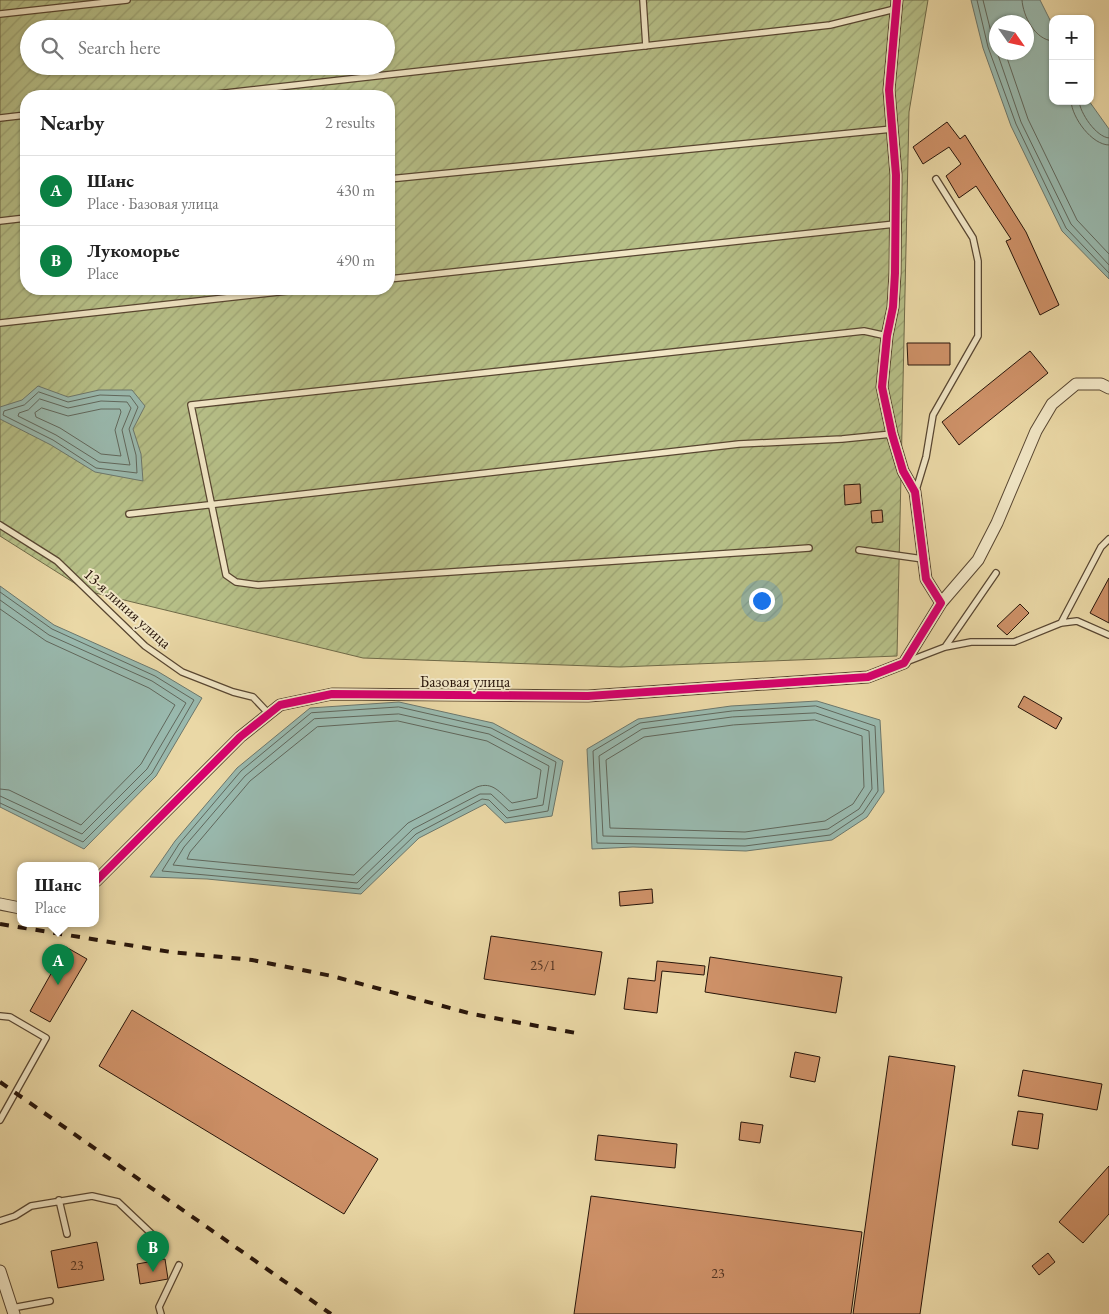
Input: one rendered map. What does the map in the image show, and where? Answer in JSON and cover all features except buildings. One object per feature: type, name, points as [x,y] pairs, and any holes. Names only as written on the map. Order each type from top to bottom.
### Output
[{"type":"street","points":[[896,5],[889,90],[896,175],[893,307],[887,336],[882,387],[892,434],[903,471],[915,492],[926,579],[941,603]]},
{"type":"street","points":[[904,663],[941,603],[978,560],[998,524],[1036,431],[1052,404],[1076,384],[1101,384],[1109,388]]},
{"type":"street","name":"Базовая улица","points":[[99,878],[240,736],[280,704],[332,694],[588,696],[868,677],[904,663]]},
{"type":"street","points":[[0,904],[17,907]]},
{"type":"street","points":[[0,1270],[13,1311]]},
{"type":"lane","points":[[0,14],[127,0]]},
{"type":"lane","points":[[643,0],[646,46]]},
{"type":"lane","points":[[395,74],[830,24],[896,5]]},
{"type":"lane","points":[[252,90],[386,75]]},
{"type":"lane","points":[[0,118],[20,116]]},
{"type":"lane","points":[[395,178],[892,129]]},
{"type":"lane","points":[[915,492],[926,456],[933,415],[978,336],[978,261],[973,238],[936,179]]},
{"type":"lane","points":[[0,221],[20,219]]},
{"type":"lane","points":[[395,279],[895,224]]},
{"type":"lane","points":[[0,323],[252,295]]},
{"type":"lane","points":[[809,548],[258,585],[236,582],[226,575],[192,405],[864,330],[887,336]]},
{"type":"lane","points":[[129,514],[212,502],[740,444],[842,439],[892,434]]},
{"type":"lane","name":"13-я линия улица","points":[[0,525],[57,561],[145,646],[182,672],[233,692],[253,697],[269,714]]},
{"type":"lane","points":[[1061,623],[1101,547],[1109,539]]},
{"type":"lane","points":[[859,550],[923,559]]},
{"type":"lane","points":[[945,647],[996,573]]},
{"type":"lane","points":[[904,663],[945,647],[985,640],[1014,642],[1061,623],[1082,622],[1109,635]]},
{"type":"lane","points":[[0,1016],[10,1017],[46,1038],[0,1120]]},
{"type":"lane","points":[[0,1221],[15,1216],[31,1206],[92,1196],[118,1202],[156,1238]]},
{"type":"lane","points":[[59,1200],[68,1234]]},
{"type":"lane","points":[[161,1314],[159,1307],[179,1265]]},
{"type":"lane","points":[[13,1311],[50,1301]]},
{"type":"green space","points":[[0,0],[928,0],[909,112],[897,656],[620,667],[363,658],[87,591],[0,536]]},
{"type":"water","points":[[971,0],[1040,0],[1049,18],[1049,105],[1092,105],[1109,129],[1109,279],[1062,231],[1011,126],[983,48]]},
{"type":"water","points":[[38,386],[68,397],[99,390],[132,390],[145,406],[133,429],[141,454],[143,481],[95,472],[51,445],[0,419],[0,407],[22,400]]},
{"type":"water","points":[[0,586],[54,625],[157,671],[202,698],[156,776],[84,849],[0,807]]},
{"type":"water","points":[[817,701],[880,720],[884,792],[867,817],[832,840],[746,851],[633,847],[592,849],[587,749],[638,719],[731,706]]},
{"type":"water","points":[[399,702],[493,723],[563,761],[552,816],[505,823],[485,804],[419,838],[361,894],[207,879],[150,877],[175,841],[237,768],[310,708]]},
{"type":"railway","points":[[0,924],[17,927]]},
{"type":"railway","points":[[18,927],[171,952],[252,960],[332,976],[472,1014],[576,1033]]},
{"type":"railway","points":[[0,1082],[331,1314]]},
{"type":"cycle path","points":[[99,878],[240,737],[280,705],[332,694],[588,696],[868,677],[904,663],[941,603],[926,579],[915,492],[903,471],[892,434],[882,387],[887,336],[893,307],[895,273],[896,175],[889,90],[897,0]]},
{"type":"place","name":"Шанс","points":[[58,985]]},
{"type":"place","name":"Лукоморье","points":[[153,1272]]}]
